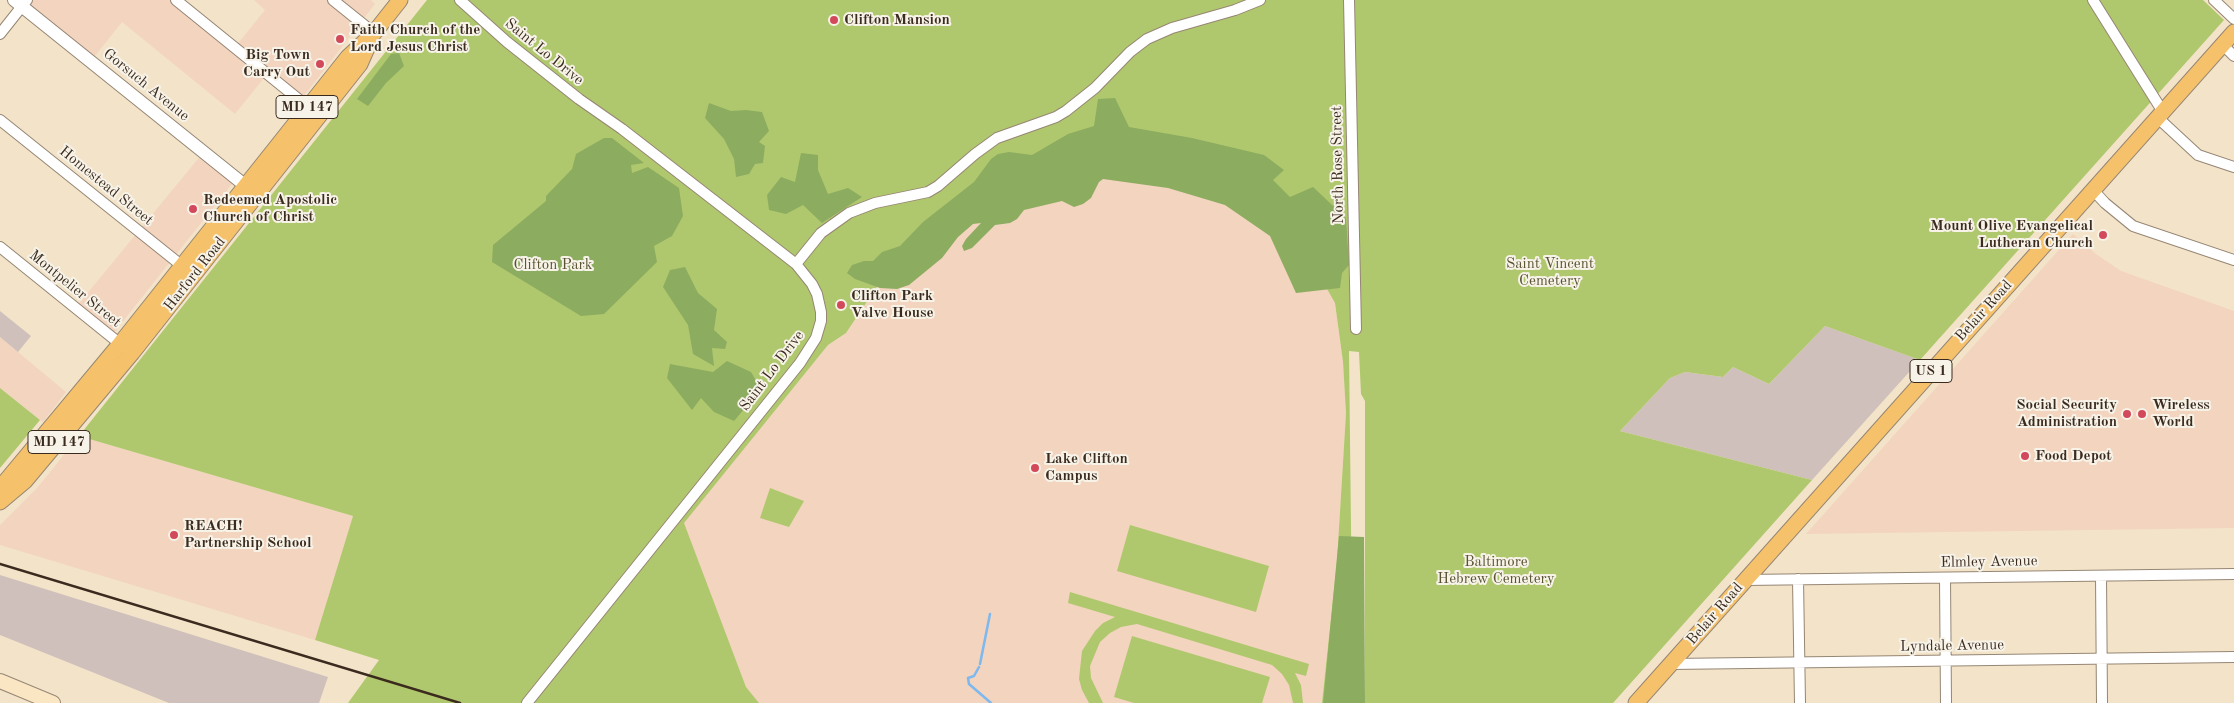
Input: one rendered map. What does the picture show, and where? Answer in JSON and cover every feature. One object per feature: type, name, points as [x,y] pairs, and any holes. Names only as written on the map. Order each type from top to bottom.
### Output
[{"type":"main road","name":"Harford Road","points":[[188,271],[246,186],[308,106],[348,57],[374,33],[400,0]]},
{"type":"main road","name":"Belair Road","points":[[1636,703],[2234,32]]},
{"type":"main road","name":"Harford Road","points":[[0,502],[25,481],[188,271],[258,195],[360,64],[374,33]]},
{"type":"main road","name":"Harford Road","points":[[0,488],[126,349]]},
{"type":"main road","points":[[0,681],[53,703]]},
{"type":"street","points":[[176,0],[320,116]]},
{"type":"street","points":[[333,0],[374,33]]},
{"type":"street","name":"Saint Lo Drive","points":[[460,0],[507,42],[579,99],[622,129],[796,264],[812,284],[820,304],[820,327],[812,346],[527,703]]},
{"type":"street","points":[[796,264],[821,233],[849,213],[875,203],[928,192],[997,138],[1056,117],[1066,111],[1095,88],[1130,52],[1147,39],[1172,28],[1234,10],[1260,0]]},
{"type":"street","name":"North Rose Street","points":[[1349,0],[1356,329]]},
{"type":"street","points":[[2093,0],[2160,115],[2198,155],[2234,167]]},
{"type":"street","points":[[2214,0],[2234,19]]},
{"type":"street","points":[[0,34],[21,2]]},
{"type":"street","name":"Gorsuch Avenue","points":[[21,2],[258,195]]},
{"type":"street","points":[[2223,45],[2234,56]]},
{"type":"street","name":"Homestead Street","points":[[0,120],[188,271]]},
{"type":"street","points":[[2093,190],[2105,204],[2133,226],[2234,260]]},
{"type":"street","name":"Montpelier Street","points":[[0,247],[126,349]]},
{"type":"street","name":"Elmley Avenue","points":[[1744,580],[2234,574]]},
{"type":"street","points":[[2101,576],[2102,703]]},
{"type":"street","points":[[1945,578],[1946,703]]},
{"type":"street","points":[[1798,579],[1800,703]]},
{"type":"street","name":"Lyndale Avenue","points":[[1670,664],[2234,658]]},
{"type":"shaded area","points":[[29,0],[176,0],[235,47],[265,10],[254,0],[371,0],[375,4],[300,101],[268,73],[235,114],[122,22],[91,61],[23,7]]},
{"type":"shaded area","name":"Lake Clifton Campus","points":[[1160,137],[1310,259],[1335,303],[1343,362],[1346,413],[1337,561],[1322,703],[759,703],[746,687],[683,523],[828,345],[846,333],[898,255]]},
{"type":"shaded area","points":[[202,154],[236,179],[112,335],[76,307]]},
{"type":"shaded area","points":[[2073,234],[2096,254],[2121,271],[2234,311],[2234,528],[1806,534]]},
{"type":"shaded area","points":[[0,311],[31,336],[18,352],[0,337]]},
{"type":"shaded area","points":[[1825,326],[1920,360],[1812,480],[1620,431],[1670,378],[1685,372],[1723,377],[1733,367],[1769,384]]},
{"type":"shaded area","points":[[0,337],[66,392],[43,422],[0,388]]},
{"type":"shaded area","name":"REACH! Partnership School","points":[[79,436],[353,516],[315,640],[0,545],[0,525],[38,487]]},
{"type":"shaded area","points":[[0,575],[328,677],[319,703],[169,703],[0,635]]},
{"type":"green space","name":"Clifton Park","points":[[427,0],[2203,0],[2224,20],[1920,360],[1825,326],[1769,384],[1733,367],[1723,377],[1685,372],[1670,378],[1620,431],[1812,480],[1613,703],[1365,703],[1365,401],[1361,394],[1359,352],[1349,351],[1353,703],[1322,703],[1337,561],[1346,413],[1343,362],[1335,303],[1310,259],[1160,137],[898,255],[846,333],[828,345],[684,523],[746,687],[759,703],[348,703],[379,660],[315,640],[353,516],[79,436]]},
{"type":"green space","points":[[399,53],[404,66],[386,83],[368,106],[357,99],[391,54]]},
{"type":"green space","points":[[1115,98],[1129,127],[1192,138],[1264,155],[1284,170],[1273,180],[1290,197],[1313,187],[1346,218],[1349,265],[1342,273],[1340,288],[1296,293],[1270,236],[1225,205],[1168,188],[1103,179],[1099,182],[1091,198],[1083,204],[1074,207],[1062,201],[1024,210],[1017,219],[1010,223],[995,225],[972,248],[964,251],[962,246],[966,239],[981,223],[973,224],[958,237],[942,258],[909,285],[897,289],[880,288],[855,279],[847,273],[852,265],[864,261],[873,261],[882,252],[900,246],[923,222],[974,182],[991,159],[998,154],[1009,152],[1032,155],[1068,134],[1094,126],[1098,99]]},
{"type":"green space","points":[[709,103],[731,111],[762,112],[769,131],[759,142],[765,146],[763,163],[755,164],[749,174],[736,177],[734,159],[724,139],[705,118]]},
{"type":"green space","points":[[604,138],[612,138],[644,163],[631,165],[632,173],[648,167],[679,188],[683,216],[672,236],[654,246],[657,262],[604,314],[581,316],[492,262],[493,245],[546,201],[546,196],[572,169],[576,154]]},
{"type":"green space","points":[[801,153],[818,155],[818,170],[828,194],[848,188],[862,197],[822,223],[803,205],[786,214],[769,210],[767,195],[781,177],[795,182]]},
{"type":"green space","points":[[685,267],[698,293],[717,309],[714,330],[727,342],[725,349],[712,348],[714,366],[693,354],[688,325],[663,287],[670,270]]},
{"type":"green space","points":[[727,361],[751,372],[761,389],[734,421],[714,412],[701,398],[692,410],[667,378],[670,364],[713,372]]},
{"type":"green space","points":[[0,388],[40,420],[0,468]]},
{"type":"green space","points":[[770,488],[804,501],[789,527],[760,518]]},
{"type":"green space","points":[[1130,525],[1269,566],[1256,612],[1117,571]]},
{"type":"green space","points":[[1339,536],[1364,537],[1365,703],[1323,703]]},
{"type":"green space","points":[[1070,592],[1309,664],[1306,676],[1295,673],[1301,685],[1303,703],[1293,703],[1289,685],[1282,674],[1272,665],[1137,624],[1121,627],[1110,633],[1100,642],[1090,666],[1091,678],[1103,703],[1089,703],[1079,679],[1082,651],[1095,631],[1103,623],[1115,617],[1068,603]]},
{"type":"green space","points":[[1132,636],[1270,677],[1262,703],[1134,703],[1114,697]]},
{"type":"waterway","points":[[980,664],[990,614]]},
{"type":"waterway","points":[[979,667],[974,676],[968,678],[969,684],[991,703]]},
{"type":"railway","points":[[0,564],[460,703]]},
{"type":"place","name":"Clifton Mansion","points":[[834,20]]},
{"type":"place","name":"Faith Church of the Lord Jesus Christ","points":[[340,39]]},
{"type":"place","name":"Big Town Carry Out","points":[[320,64]]},
{"type":"place","name":"Redeemed Apostolic Church of Christ","points":[[193,209]]},
{"type":"place","name":"Mount Olive Evangelical Lutheran Church","points":[[2103,235]]},
{"type":"place","name":"Clifton Park Valve House","points":[[841,305]]},
{"type":"place","name":"Social Security Administration","points":[[2127,414]]},
{"type":"place","name":"Wireless World","points":[[2142,414]]},
{"type":"place","name":"Food Depot","points":[[2025,456]]},
{"type":"place","name":"Lake Clifton Campus","points":[[1035,468]]},
{"type":"place","name":"REACH! Partnership School","points":[[174,535]]},
{"type":"park label","name":"Saint Vincent Cemetery","points":[[1550,272]]},
{"type":"park label","name":"Baltimore Hebrew Cemetery","points":[[1496,570]]}]
